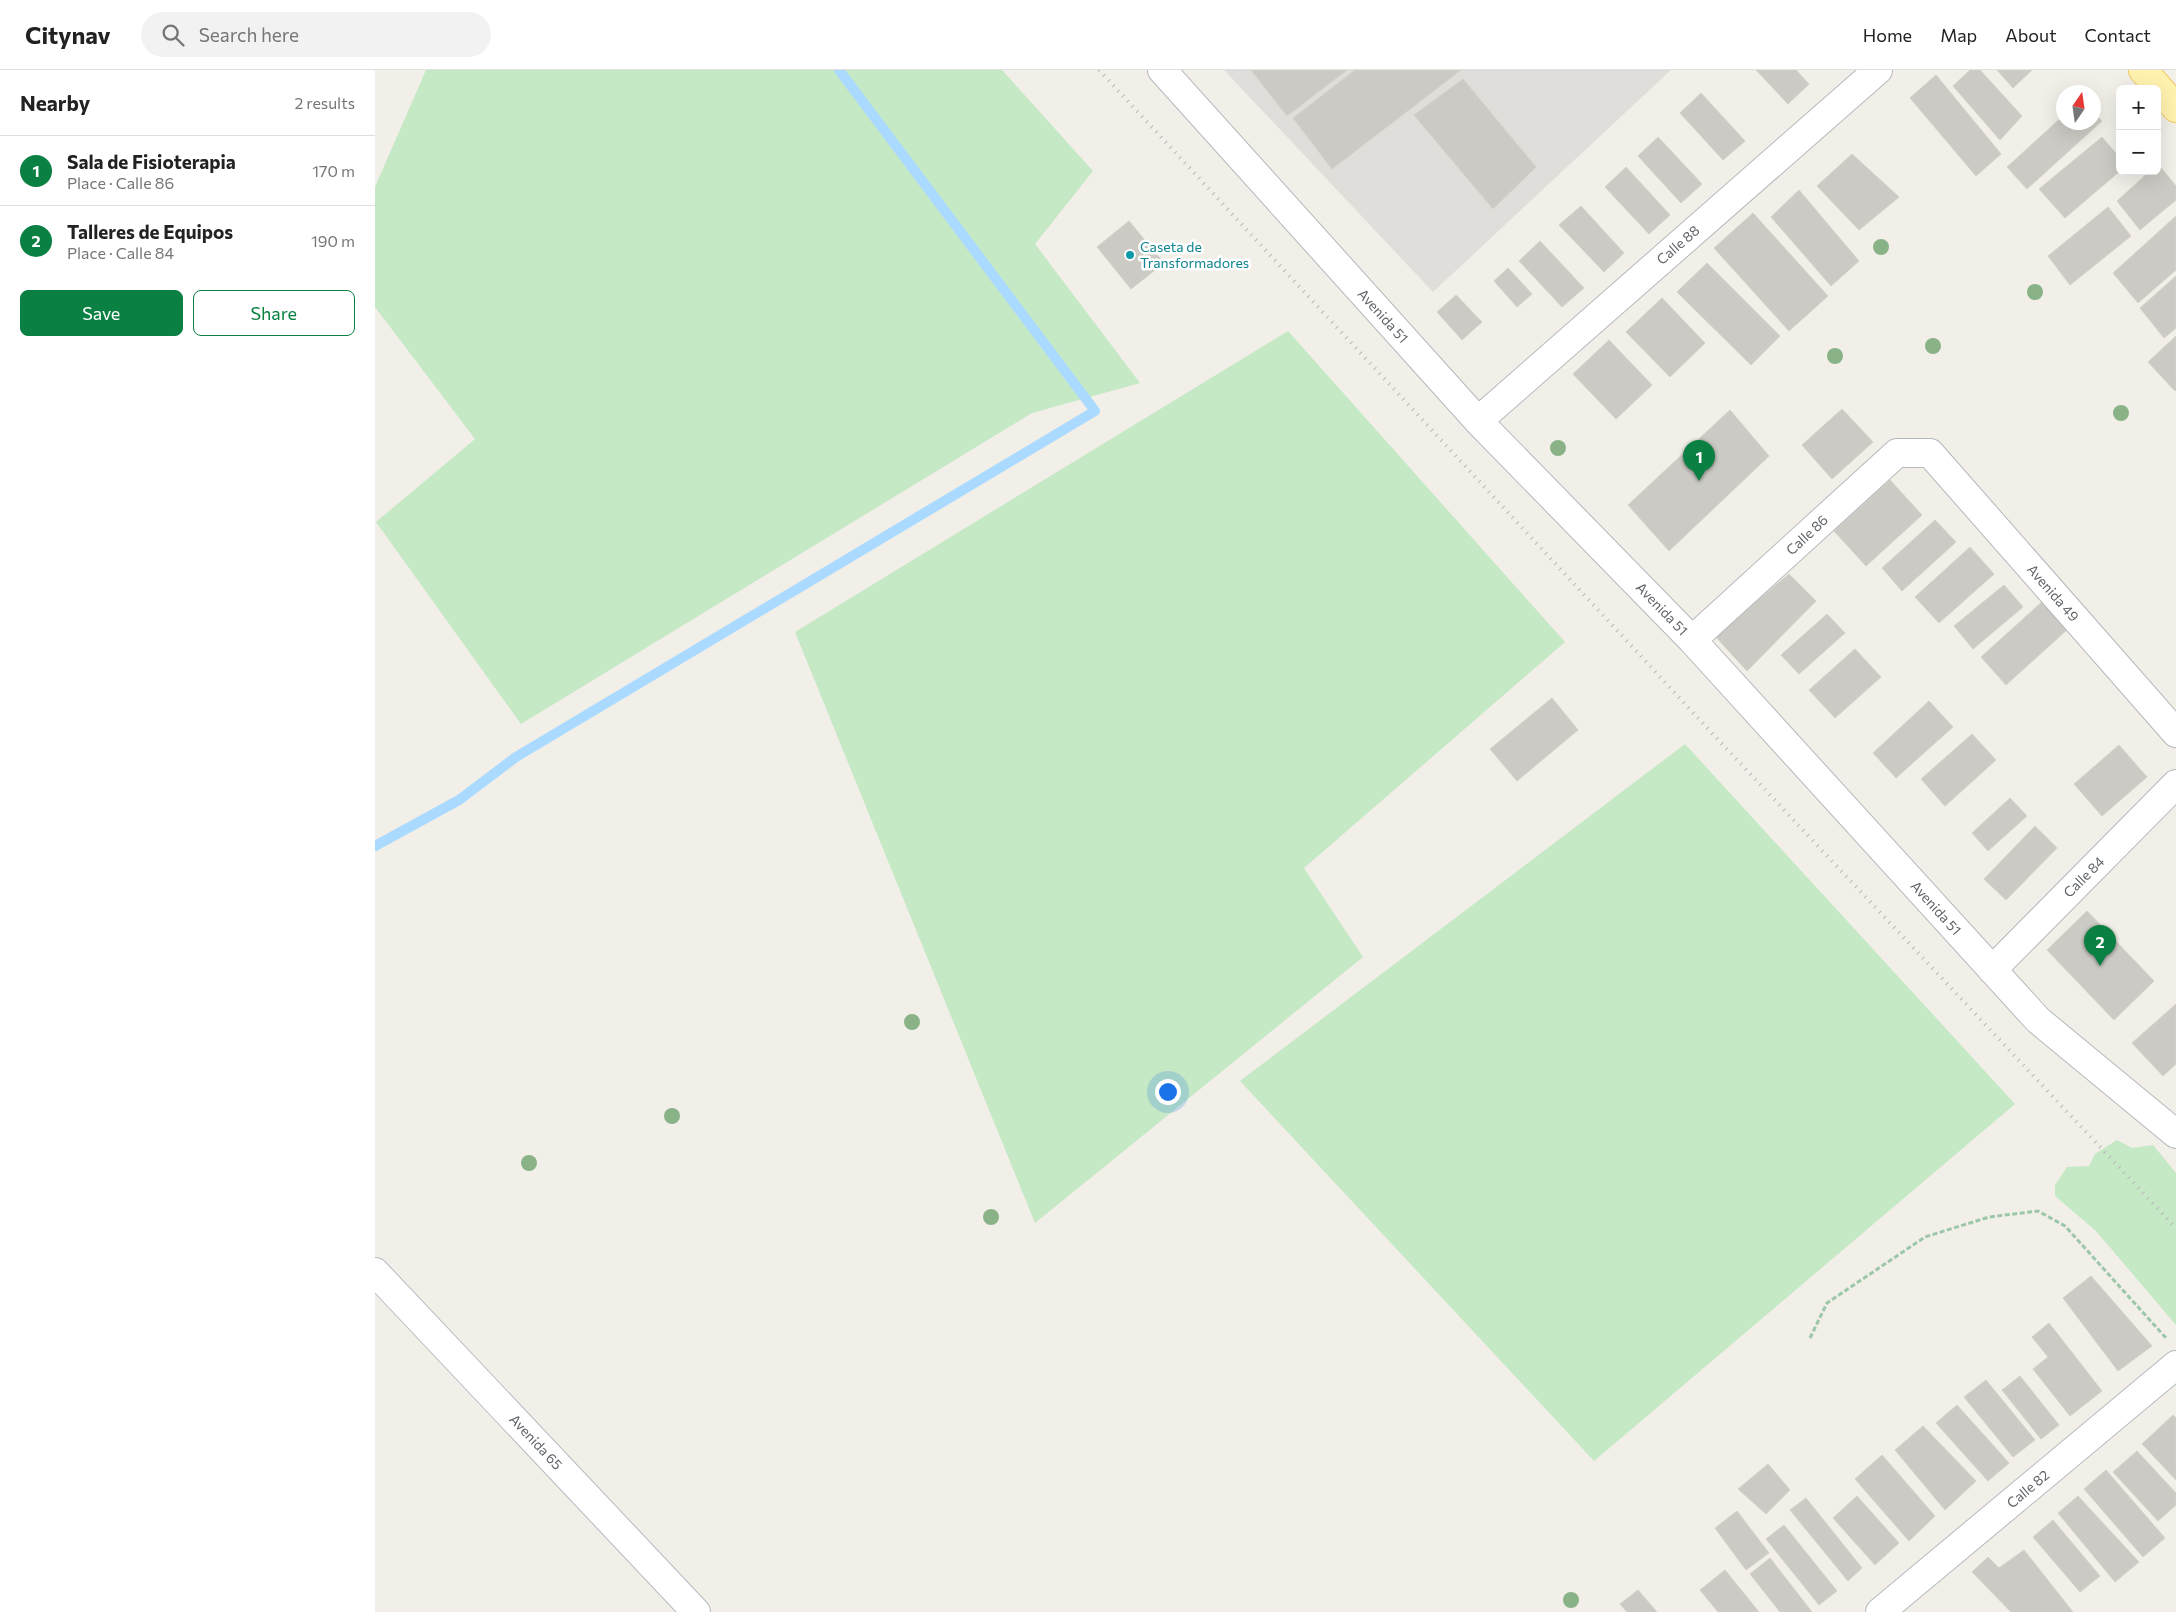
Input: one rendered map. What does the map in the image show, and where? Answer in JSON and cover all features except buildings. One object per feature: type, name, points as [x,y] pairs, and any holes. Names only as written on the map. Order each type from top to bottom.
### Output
[{"type":"main road","points":[[2143,70],[2176,108]]},
{"type":"street","name":"Avenida 51","points":[[1162,70],[1478,421],[1692,640],[2038,1020],[2176,1134]]},
{"type":"street","name":"Calle 88","points":[[1478,421],[1878,70]]},
{"type":"street","name":"Calle 86","points":[[1692,640],[1897,453],[1931,454]]},
{"type":"street","name":"Avenida 49","points":[[1931,454],[2176,734]]},
{"type":"street","name":"Calle 84","points":[[1992,970],[2176,784]]},
{"type":"street","name":"Avenida 65","points":[[375,1272],[697,1612]]},
{"type":"street","name":"Calle 82","points":[[1880,1612],[2173,1354]]},
{"type":"path","points":[[1810,1338],[1827,1303],[1925,1236],[1989,1217],[2038,1211],[2065,1226],[2173,1354]]},
{"type":"shaded area","points":[[1224,70],[1671,70],[1433,292]]},
{"type":"green space","points":[[426,70],[1002,70],[1093,171],[1035,244],[1140,383],[1032,413],[521,724],[376,522],[475,439],[375,307],[375,187]]},
{"type":"green space","points":[[1288,331],[1565,642],[1304,868],[1363,957],[1035,1223],[795,632]]},
{"type":"green space","points":[[1685,744],[2015,1104],[1594,1461],[1240,1081]]},
{"type":"green space","points":[[2117,1140],[2132,1148],[2153,1145],[2176,1173],[2176,1325],[2096,1231],[2055,1196],[2055,1185],[2067,1167],[2089,1166],[2095,1154]]},
{"type":"waterway","points":[[375,846],[459,800],[516,757],[1095,411],[839,70]]},
{"type":"railway","points":[[1099,70],[1710,731],[2176,1228]]},
{"type":"place","name":"Caseta de Transformadores","points":[[1130,255]]},
{"type":"place","name":"Sala de Fisioterapia","points":[[1699,481]]},
{"type":"place","name":"Talleres de Equipos","points":[[2100,966]]}]
